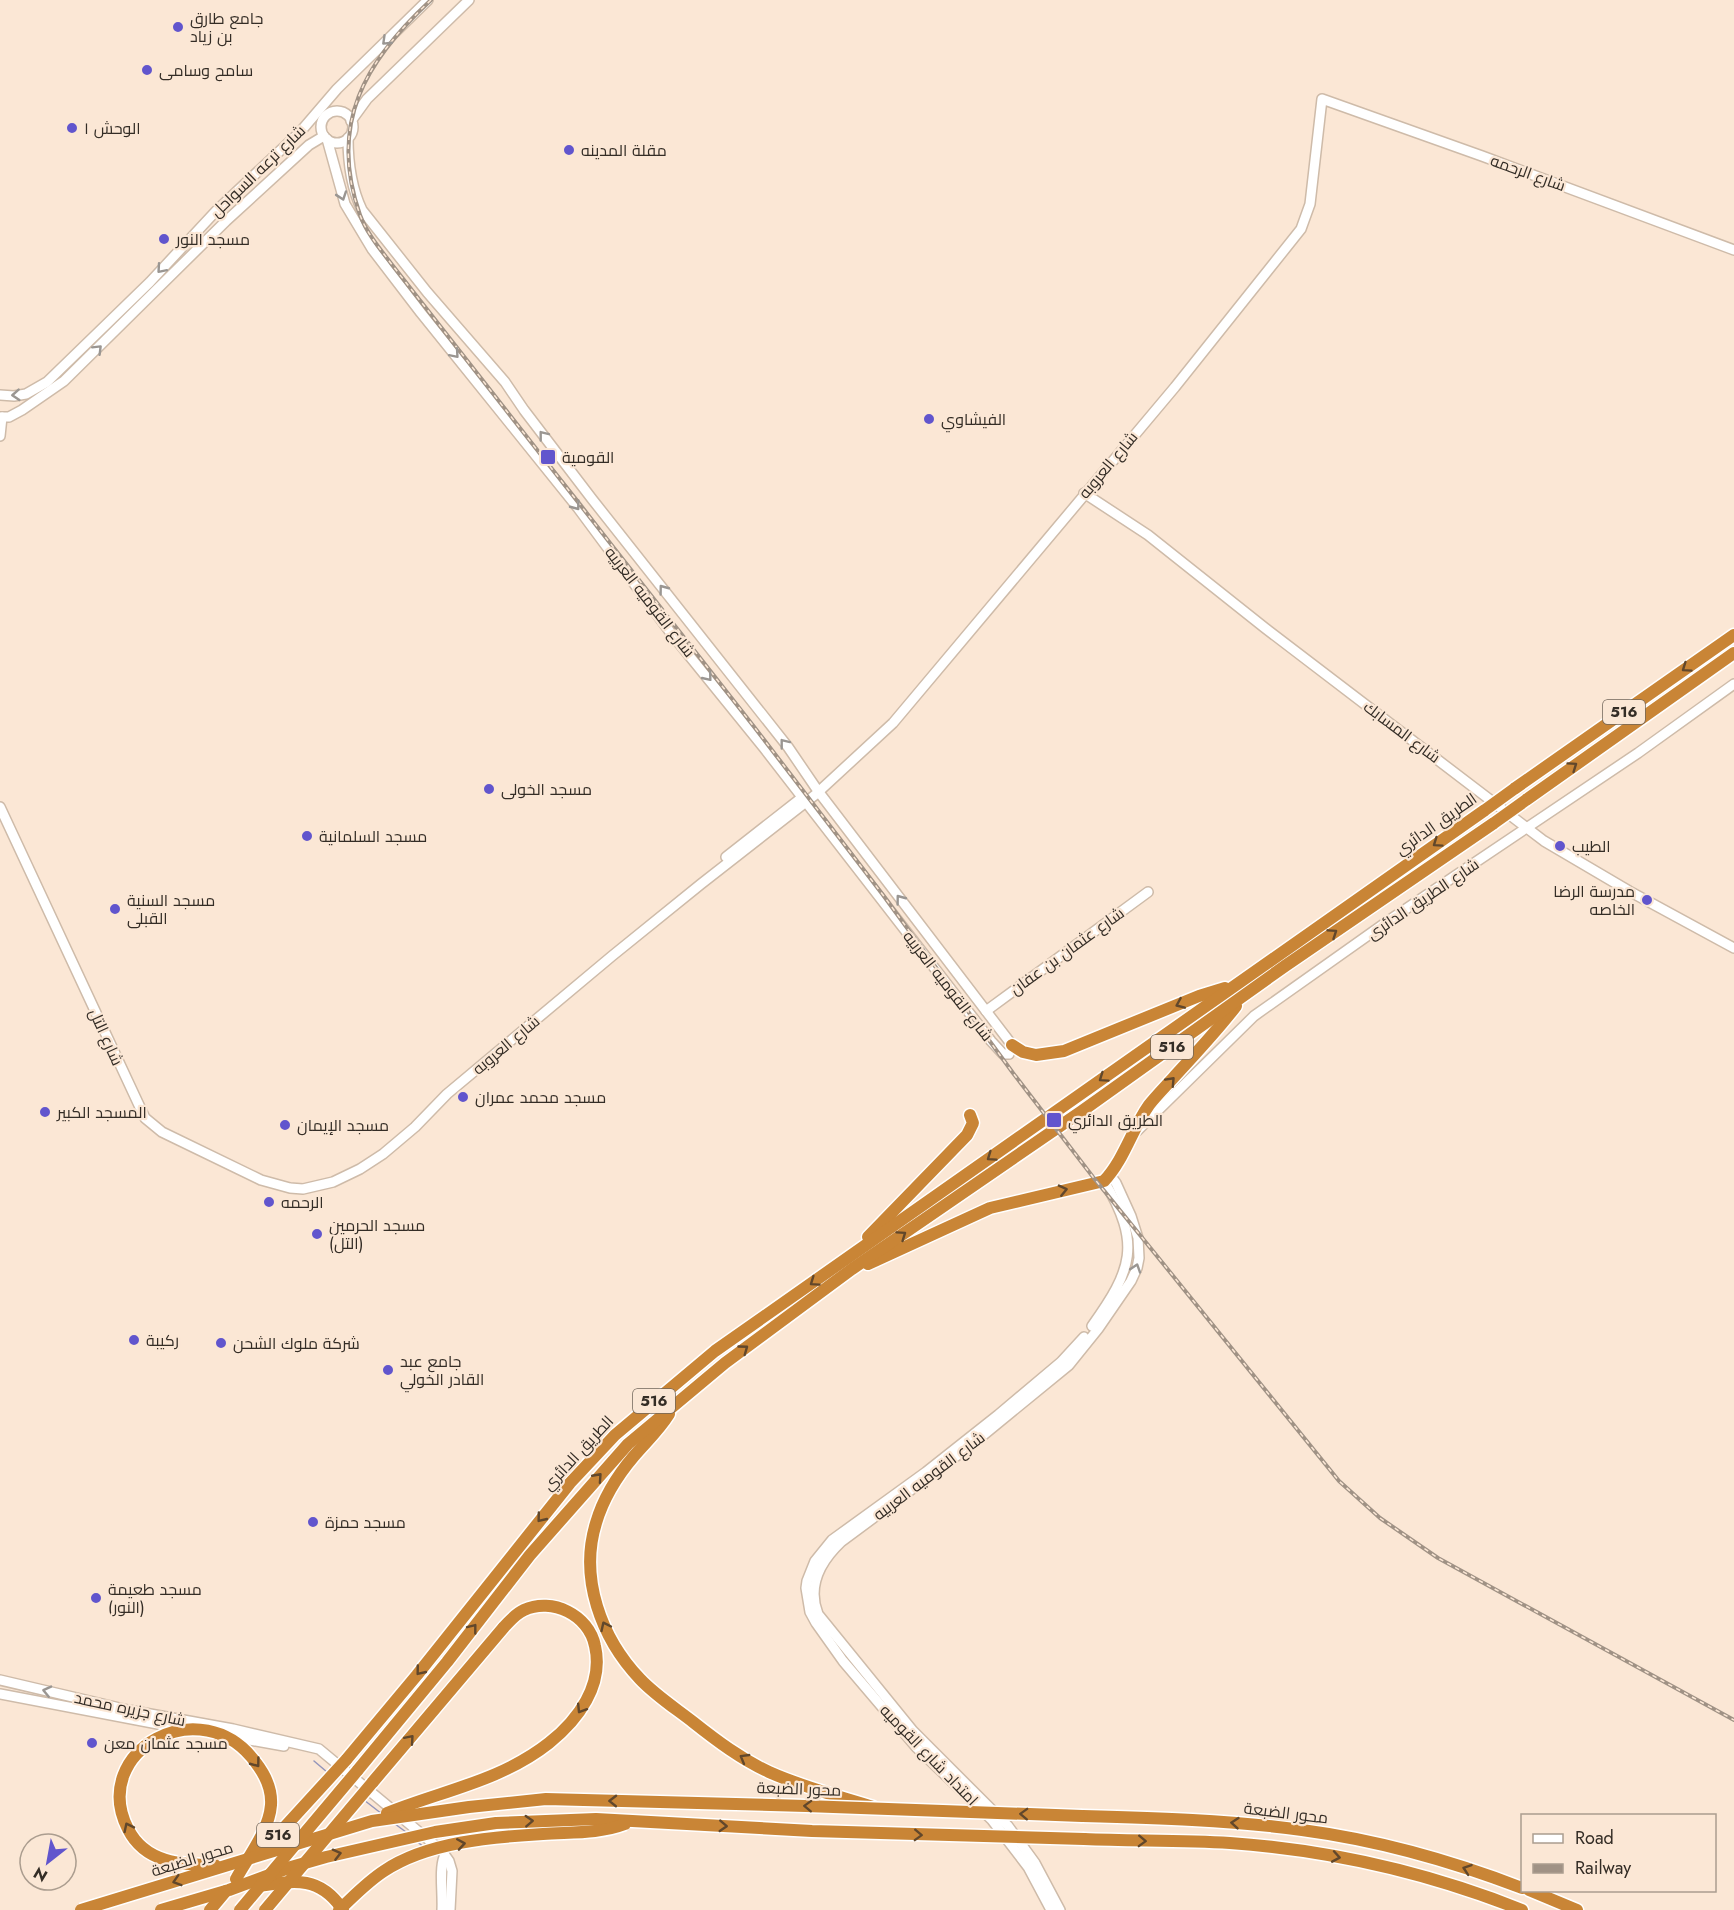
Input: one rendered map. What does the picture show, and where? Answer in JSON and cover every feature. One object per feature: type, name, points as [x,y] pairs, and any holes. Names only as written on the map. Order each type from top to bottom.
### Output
[{"type":"highway","name":"الطريق الدائري","points":[[240,1910],[357,1771],[530,1555],[628,1444],[725,1363],[852,1269],[1244,996],[1262,982],[1281,961],[1485,810],[1734,634]]},
{"type":"highway","name":"الطريق الدائري","points":[[210,1910],[346,1760],[570,1483],[615,1435],[715,1351],[1235,985],[1254,972],[1281,961],[1494,823],[1734,652]]},
{"type":"highway","points":[[1012,1045],[1023,1052],[1036,1055],[1064,1051],[1199,996],[1235,985]]},
{"type":"highway","points":[[852,1269],[883,1258],[990,1208],[1107,1178],[1131,1138],[1137,1122],[1152,1102],[1244,996]]},
{"type":"highway","points":[[839,1264],[967,1135],[973,1123],[970,1115]]},
{"type":"highway","points":[[675,1405],[659,1429],[634,1455],[619,1476],[595,1525],[590,1562],[591,1585],[604,1627],[621,1657],[640,1679],[734,1753],[786,1779],[877,1808]]},
{"type":"highway","points":[[265,1910],[516,1614],[525,1609],[544,1605],[569,1611],[585,1624],[591,1632],[597,1659],[590,1691],[574,1719],[548,1744],[507,1768],[463,1788],[393,1810],[372,1821]]},
{"type":"highway","points":[[234,1863],[175,1864],[153,1856],[130,1833],[122,1814],[122,1783],[136,1755],[152,1741],[179,1730],[194,1728],[221,1734],[243,1747],[262,1771],[270,1793],[270,1814],[236,1879]]},
{"type":"highway","points":[[372,1783],[383,1739]]},
{"type":"highway","name":"محور الضبعة","points":[[81,1910],[372,1821],[546,1799],[1196,1820],[1303,1830],[1376,1844],[1439,1859],[1521,1888]]},
{"type":"highway","points":[[161,1910],[326,1857],[435,1832],[496,1823],[552,1820],[633,1821],[812,1831],[1231,1844],[1300,1851],[1371,1863],[1424,1877],[1522,1910]]},
{"type":"highway","points":[[229,1890],[304,1881],[327,1891],[341,1910],[383,1871],[420,1853],[450,1845],[511,1836],[609,1829],[633,1821]]},
{"type":"highway","points":[[1534,1892],[1577,1910]]},
{"type":"street","name":"شارع ترعه السواحل","points":[[0,395],[14,396],[32,392],[43,386],[68,363],[150,282],[216,211],[324,111],[337,89],[428,0]]},
{"type":"street","points":[[351,122],[367,99],[469,0]]},
{"type":"street","name":"شارع الرحمه","points":[[1322,99],[1734,250]]},
{"type":"street","name":"شارع العروبه","points":[[290,1188],[303,1189],[333,1182],[360,1169],[383,1154],[415,1127],[447,1094],[713,874],[713,868],[804,800],[812,790],[818,791],[899,716],[1175,387],[1301,229],[1310,204],[1322,99]]},
{"type":"street","points":[[324,111],[341,112],[351,122],[352,128],[348,138],[336,143],[325,138],[321,126],[324,111]]},
{"type":"street","name":"شارع ترعه السواحل","points":[[1,417],[12,415],[31,405],[76,371],[226,221],[309,145],[325,138]]},
{"type":"street","name":"شارع القوميه العربيه","points":[[325,138],[345,204],[372,249],[578,508],[670,632],[1000,1052],[1009,1053],[1012,1045],[818,791],[788,747],[592,499],[505,382],[427,292],[362,210],[352,180],[348,138]]},
{"type":"street","points":[[216,211],[226,221]]},
{"type":"street","points":[[68,363],[76,371]]},
{"type":"street","points":[[0,436],[1,417]]},
{"type":"street","name":"شارع المسابك","points":[[1084,493],[1148,535],[1265,628],[1544,841],[1734,948]]},
{"type":"street","name":"شارع الطريق الدائرى","points":[[1131,1138],[1254,1016],[1734,684]]},
{"type":"street","name":"شارع التل","points":[[0,807],[145,1118],[162,1132],[261,1180],[290,1188]]},
{"type":"street","name":"شارع عثمان بن عفان","points":[[986,1011],[1148,892]]},
{"type":"street","name":"شارع القوميه العربيه","points":[[811,1603],[806,1588],[810,1571],[821,1552],[832,1540],[926,1472],[1044,1377],[1068,1355],[1093,1326],[1120,1283],[1128,1252],[1127,1229],[1107,1178]]},
{"type":"street","name":"امتداد شارع القوميه","points":[[811,1603],[816,1623],[880,1707],[917,1748],[992,1820],[1017,1850],[1052,1910]]},
{"type":"street","name":"امتداد شارع القوميه","points":[[811,1603],[913,1731],[1008,1826],[1035,1863],[1060,1910]]},
{"type":"street","name":"شارع جزيره محمد","points":[[0,1680],[139,1717]]},
{"type":"street","name":"شارع جزيره محمد","points":[[0,1695],[295,1742],[319,1749],[442,1851],[452,1871],[450,1910]]},
{"type":"street","points":[[442,1910],[441,1863],[444,1857]]},
{"type":"waterway","points":[[314,1761],[327,1772]]},
{"type":"waterway","points":[[364,1800],[382,1814]]},
{"type":"waterway","points":[[395,1824],[406,1832]]},
{"type":"waterway","points":[[416,1841],[424,1847]]},
{"type":"railway","points":[[431,0],[408,23],[371,71],[359,96],[351,123],[348,152],[351,182],[360,215],[379,248],[755,728],[883,895],[1013,1073],[1093,1177],[1339,1481],[1380,1518],[1438,1558],[1734,1720]]},
{"type":"place","name":"جامع طارق بن زياد","points":[[178,27]]},
{"type":"place","name":"سامح وسامى","points":[[147,70]]},
{"type":"place","name":"الوحش ١","points":[[72,128]]},
{"type":"place","name":"مقلة المدينه","points":[[569,150]]},
{"type":"place","name":"مسجد النور","points":[[164,239]]},
{"type":"place","name":"الفيشاوي","points":[[929,419]]},
{"type":"place","name":"القومية","points":[[548,457]]},
{"type":"place","name":"مسجد الخولى","points":[[489,789]]},
{"type":"place","name":"مسجد السلمانية","points":[[307,836]]},
{"type":"place","name":"الطيب","points":[[1560,846]]},
{"type":"place","name":"مدرسة الرضا الخاصه","points":[[1647,900]]},
{"type":"place","name":"مسجد السنية القبلى","points":[[115,909]]},
{"type":"place","name":"مسجد محمد عمران","points":[[463,1097]]},
{"type":"place","name":"المسجد الكبير","points":[[45,1112]]},
{"type":"place","name":"الطريق الدائري","points":[[1054,1120]]},
{"type":"place","name":"مسجد الإيمان","points":[[285,1125]]},
{"type":"place","name":"الرحمه","points":[[269,1202]]},
{"type":"place","name":"مسجد الحرمين (التل)","points":[[317,1234]]},
{"type":"place","name":"ركيبة","points":[[134,1340]]},
{"type":"place","name":"شركة ملوك الشحن","points":[[221,1343]]},
{"type":"place","name":"جامع عبد القادر الخولي","points":[[388,1370]]},
{"type":"place","name":"مسجد حمزة","points":[[313,1522]]},
{"type":"place","name":"مسجد طعيمة (النور)","points":[[96,1598]]},
{"type":"place","name":"مسجد عثمان معن","points":[[92,1743]]}]
